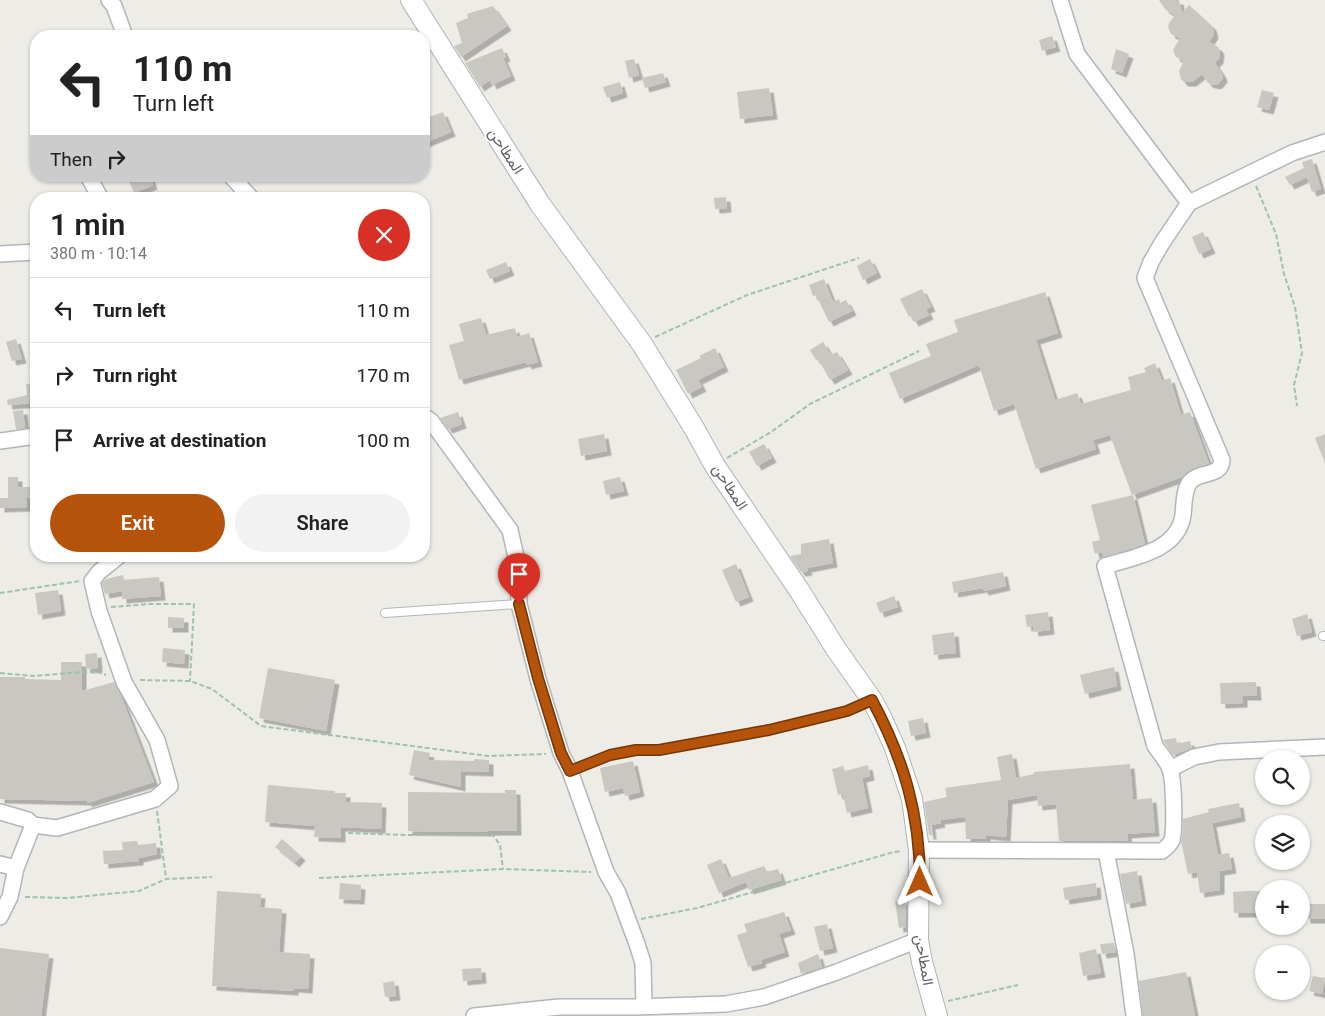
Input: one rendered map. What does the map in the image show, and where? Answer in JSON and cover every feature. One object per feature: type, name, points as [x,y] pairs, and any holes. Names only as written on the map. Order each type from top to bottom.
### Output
[{"type":"main road","name":"المطاحن","points":[[411,0],[540,204],[642,344],[694,428],[714,466],[872,700],[895,748],[912,798],[919,850],[918,940],[935,1010]]},
{"type":"street","points":[[109,0],[114,6],[123,30]]},
{"type":"street","points":[[1060,0],[1077,54],[1189,203]]},
{"type":"street","points":[[919,850],[1162,851],[1168,846],[1172,838],[1173,824],[1173,783],[1170,769],[1155,746],[1105,566],[1148,553],[1165,544],[1182,525],[1187,486],[1191,480],[1218,470],[1221,466],[1220,452],[1145,278],[1158,249],[1189,203],[1292,153],[1325,142]]},
{"type":"street","points":[[236,182],[246,192]]},
{"type":"street","points":[[0,254],[30,252]]},
{"type":"street","points":[[430,420],[510,530],[518,566],[519,604],[538,678],[561,753],[570,771],[606,872],[618,893],[630,921],[642,963],[638,1010]]},
{"type":"street","points":[[0,441],[30,437]]},
{"type":"street","points":[[0,812],[28,820],[33,825],[57,828],[155,799],[170,786],[157,740],[124,682],[99,611],[92,581],[99,572],[112,562]]},
{"type":"street","points":[[1170,769],[1194,757],[1219,752],[1325,747]]},
{"type":"street","points":[[0,917],[10,897],[16,868],[33,825]]},
{"type":"street","points":[[1106,851],[1126,954],[1134,1016]]},
{"type":"street","points":[[0,864],[16,868]]},
{"type":"street","points":[[474,1016],[559,1007],[638,1010],[726,1004],[764,998],[918,940]]},
{"type":"lane","points":[[385,613],[519,604]]},
{"type":"lane","points":[[570,771],[610,755],[636,750],[659,750],[769,730],[847,711],[872,700]]},
{"type":"path","points":[[1250,173],[1276,234],[1284,274],[1295,307],[1302,353],[1294,385],[1297,406]]},
{"type":"path","points":[[642,344],[747,295],[859,258]]},
{"type":"path","points":[[714,466],[771,432],[810,404],[919,351]]},
{"type":"path","points":[[0,593],[85,580],[92,581]]},
{"type":"path","points":[[99,611],[116,606],[194,604],[190,682]]},
{"type":"path","points":[[0,673],[33,676],[95,671],[124,682],[145,680],[190,682],[212,689],[261,726],[488,756],[561,753]]},
{"type":"path","points":[[155,799],[166,879]]},
{"type":"path","points":[[348,833],[492,835],[500,845],[503,870]]},
{"type":"path","points":[[630,921],[697,908],[894,852],[919,850]]},
{"type":"path","points":[[319,878],[503,870],[606,872]]},
{"type":"path","points":[[10,897],[67,898],[139,891],[166,879],[212,877]]},
{"type":"path","points":[[935,1010],[1018,985]]},
{"type":"building","points":[[1159,0],[1179,0],[1182,13],[1189,5],[1212,26],[1214,34],[1209,42],[1218,47],[1220,51],[1219,59],[1215,63],[1223,78],[1218,84],[1208,83],[1202,74],[1192,82],[1184,82],[1181,79],[1179,71],[1184,61],[1176,57],[1173,50],[1180,38],[1171,34],[1168,27],[1175,15],[1165,9]]},
{"type":"building","points":[[493,6],[507,26],[461,57],[454,46],[462,43],[456,23],[468,18],[467,14]]},
{"type":"building","points":[[1052,36],[1056,47],[1042,51],[1039,40]]},
{"type":"building","points":[[502,48],[506,57],[503,58],[511,76],[492,85],[490,80],[480,87],[465,63]]},
{"type":"building","points":[[1116,49],[1129,54],[1122,73],[1111,69]]},
{"type":"building","points":[[634,59],[639,75],[629,78],[625,61]]},
{"type":"building","points":[[663,73],[666,82],[645,88],[642,78]]},
{"type":"building","points":[[620,82],[623,93],[607,98],[603,87]]},
{"type":"building","points":[[769,88],[773,115],[740,119],[737,92]]},
{"type":"building","points":[[1262,90],[1274,93],[1269,110],[1257,107]]},
{"type":"building","points":[[443,112],[451,132],[430,141],[430,117]]},
{"type":"building","points":[[1312,159],[1321,189],[1312,192],[1307,177],[1290,185],[1285,177],[1304,168],[1302,162]]},
{"type":"building","points":[[129,182],[152,182],[153,185],[134,192]]},
{"type":"building","points":[[726,197],[727,208],[715,209],[714,198]]},
{"type":"building","points":[[1203,232],[1211,249],[1199,254],[1192,237]]},
{"type":"building","points":[[870,259],[877,273],[863,280],[857,266]]},
{"type":"building","points":[[506,262],[510,271],[490,279],[486,270]]},
{"type":"building","points":[[824,279],[833,302],[839,299],[840,303],[846,300],[852,311],[829,322],[816,295],[813,296],[809,285]]},
{"type":"building","points":[[922,289],[931,307],[926,309],[929,315],[914,322],[911,316],[909,317],[900,299]]},
{"type":"building","points":[[1045,292],[1058,333],[1036,340],[1055,400],[1077,393],[1081,404],[1131,390],[1128,377],[1146,372],[1144,368],[1155,363],[1162,381],[1170,378],[1181,415],[1190,412],[1209,464],[1190,470],[1182,477],[1132,495],[1110,435],[1093,440],[1096,449],[1036,469],[1014,404],[994,411],[979,365],[900,399],[889,373],[931,356],[926,344],[958,332],[954,320]]},
{"type":"building","points":[[481,318],[486,335],[515,328],[517,337],[529,333],[538,362],[527,365],[526,362],[459,380],[449,345],[464,341],[459,324]]},
{"type":"building","points":[[16,339],[22,359],[12,361],[6,342]]},
{"type":"building","points":[[823,342],[831,355],[837,352],[848,370],[830,380],[818,359],[816,360],[810,350]]},
{"type":"building","points":[[715,348],[724,367],[698,380],[702,387],[688,394],[676,370],[701,358],[699,356]]},
{"type":"building","points":[[26,384],[30,384],[30,403],[8,405],[7,400],[27,395]]},
{"type":"building","points":[[23,410],[25,428],[16,429],[13,411]]},
{"type":"building","points":[[458,412],[462,424],[448,429],[440,418]]},
{"type":"building","points":[[604,434],[607,451],[581,456],[578,439]]},
{"type":"building","points":[[1325,434],[1325,463],[1315,438]]},
{"type":"building","points":[[764,444],[772,458],[757,466],[749,452]]},
{"type":"building","points":[[8,477],[18,477],[18,487],[30,487],[30,498],[26,498],[27,507],[0,508],[0,498],[8,498]]},
{"type":"building","points":[[620,477],[624,491],[606,495],[603,481]]},
{"type":"building","points":[[1133,495],[1145,544],[1104,557],[1102,552],[1095,554],[1092,542],[1100,540],[1091,505]]},
{"type":"building","points":[[829,539],[833,563],[807,568],[808,571],[801,572],[790,556],[801,554],[801,544]]},
{"type":"building","points":[[736,564],[749,597],[736,602],[722,570]]},
{"type":"building","points":[[1003,572],[1006,586],[984,591],[983,588],[954,593],[952,582]]},
{"type":"building","points":[[123,575],[124,580],[159,577],[161,596],[122,599],[122,591],[105,594],[102,583],[106,579]]},
{"type":"building","points":[[58,590],[61,611],[38,615],[35,593]]},
{"type":"building","points":[[894,596],[898,607],[880,613],[876,603]]},
{"type":"building","points":[[1048,612],[1050,630],[1034,632],[1033,626],[1027,627],[1025,615]]},
{"type":"building","points":[[1307,614],[1312,632],[1297,636],[1292,619]]},
{"type":"building","points":[[168,617],[184,618],[184,628],[168,628]]},
{"type":"building","points":[[954,632],[956,653],[934,655],[932,635]]},
{"type":"building","points":[[163,648],[185,650],[184,664],[162,662]]},
{"type":"building","points":[[97,653],[98,668],[86,669],[85,654]]},
{"type":"building","points":[[61,662],[82,662],[82,691],[114,682],[154,782],[87,803],[87,801],[0,799],[0,677],[61,680]]},
{"type":"building","points":[[1114,667],[1117,686],[1085,694],[1080,675]]},
{"type":"building","points":[[268,668],[335,680],[326,731],[259,718]]},
{"type":"building","points":[[1256,682],[1257,696],[1243,696],[1243,703],[1221,704],[1220,683]]},
{"type":"building","points":[[923,718],[926,733],[911,736],[908,721]]},
{"type":"building","points":[[1176,738],[1177,744],[1190,741],[1192,748],[1173,755],[1163,740]]},
{"type":"building","points":[[414,750],[430,753],[428,760],[489,760],[489,772],[461,771],[461,787],[409,775]]},
{"type":"building","points":[[1012,754],[1016,778],[1034,774],[1034,772],[1130,764],[1133,800],[1152,798],[1155,832],[1127,834],[1128,841],[1059,841],[1056,804],[1038,806],[1037,795],[1008,800],[1006,837],[986,835],[986,839],[966,839],[965,817],[940,820],[941,823],[931,825],[932,835],[929,835],[924,802],[947,797],[945,788],[1001,780],[997,757]]},
{"type":"building","points":[[633,761],[640,792],[625,796],[623,788],[605,792],[600,768]]},
{"type":"building","points":[[868,765],[870,776],[862,778],[868,808],[847,813],[843,794],[838,795],[832,769],[843,766],[845,771]]},
{"type":"building","points":[[268,785],[346,793],[346,802],[382,803],[381,829],[341,827],[341,838],[314,837],[315,826],[265,822]]},
{"type":"building","points":[[505,790],[516,790],[517,831],[408,831],[408,792],[505,793]]},
{"type":"building","points":[[1239,803],[1241,817],[1212,823],[1218,855],[1229,853],[1232,869],[1220,871],[1220,890],[1200,893],[1197,872],[1188,874],[1181,842],[1183,819],[1209,812],[1208,809]]},
{"type":"building","points":[[282,839],[301,856],[295,863],[275,847]]},
{"type":"building","points":[[137,841],[138,845],[156,843],[157,854],[139,858],[139,861],[104,864],[103,851],[123,850],[122,842]]},
{"type":"building","points":[[721,859],[729,878],[764,866],[767,872],[778,869],[782,880],[749,890],[746,882],[719,893],[707,865]]},
{"type":"building","points":[[1137,871],[1142,901],[1126,904],[1120,874]]},
{"type":"building","points":[[340,883],[361,885],[360,900],[339,899]]},
{"type":"building","points":[[1096,883],[1097,895],[1065,900],[1063,888]]},
{"type":"building","points":[[217,891],[261,894],[260,907],[282,909],[279,952],[310,954],[308,989],[294,988],[294,991],[212,986]]},
{"type":"building","points":[[1255,891],[1255,913],[1234,913],[1233,892]]},
{"type":"building","points":[[905,900],[906,927],[899,928],[895,901]]},
{"type":"building","points":[[1310,904],[1325,904],[1325,919],[1310,919]]},
{"type":"building","points":[[784,912],[791,930],[779,934],[785,952],[761,960],[762,963],[748,967],[737,935],[747,932],[744,924]]},
{"type":"building","points":[[827,924],[833,948],[820,951],[814,927]]},
{"type":"building","points":[[1114,943],[1116,952],[1102,954],[1100,944]]},
{"type":"building","points":[[0,948],[49,954],[41,1016],[0,1016]]},
{"type":"building","points":[[1096,949],[1101,973],[1083,976],[1079,953]]},
{"type":"building","points":[[818,954],[822,967],[801,974],[798,963]]},
{"type":"building","points":[[481,968],[482,979],[463,981],[462,969]]},
{"type":"building","points":[[1186,972],[1195,1016],[1143,1016],[1139,981]]},
{"type":"building","points":[[1313,976],[1325,978],[1322,994],[1310,991]]},
{"type":"building","points":[[394,981],[396,996],[385,997],[383,983]]},
{"type":"route","points":[[519,604],[538,678],[561,753],[570,771],[610,755],[636,750],[659,750],[769,730],[847,711],[872,700],[895,748],[912,798],[919,850],[920,882]]}]
